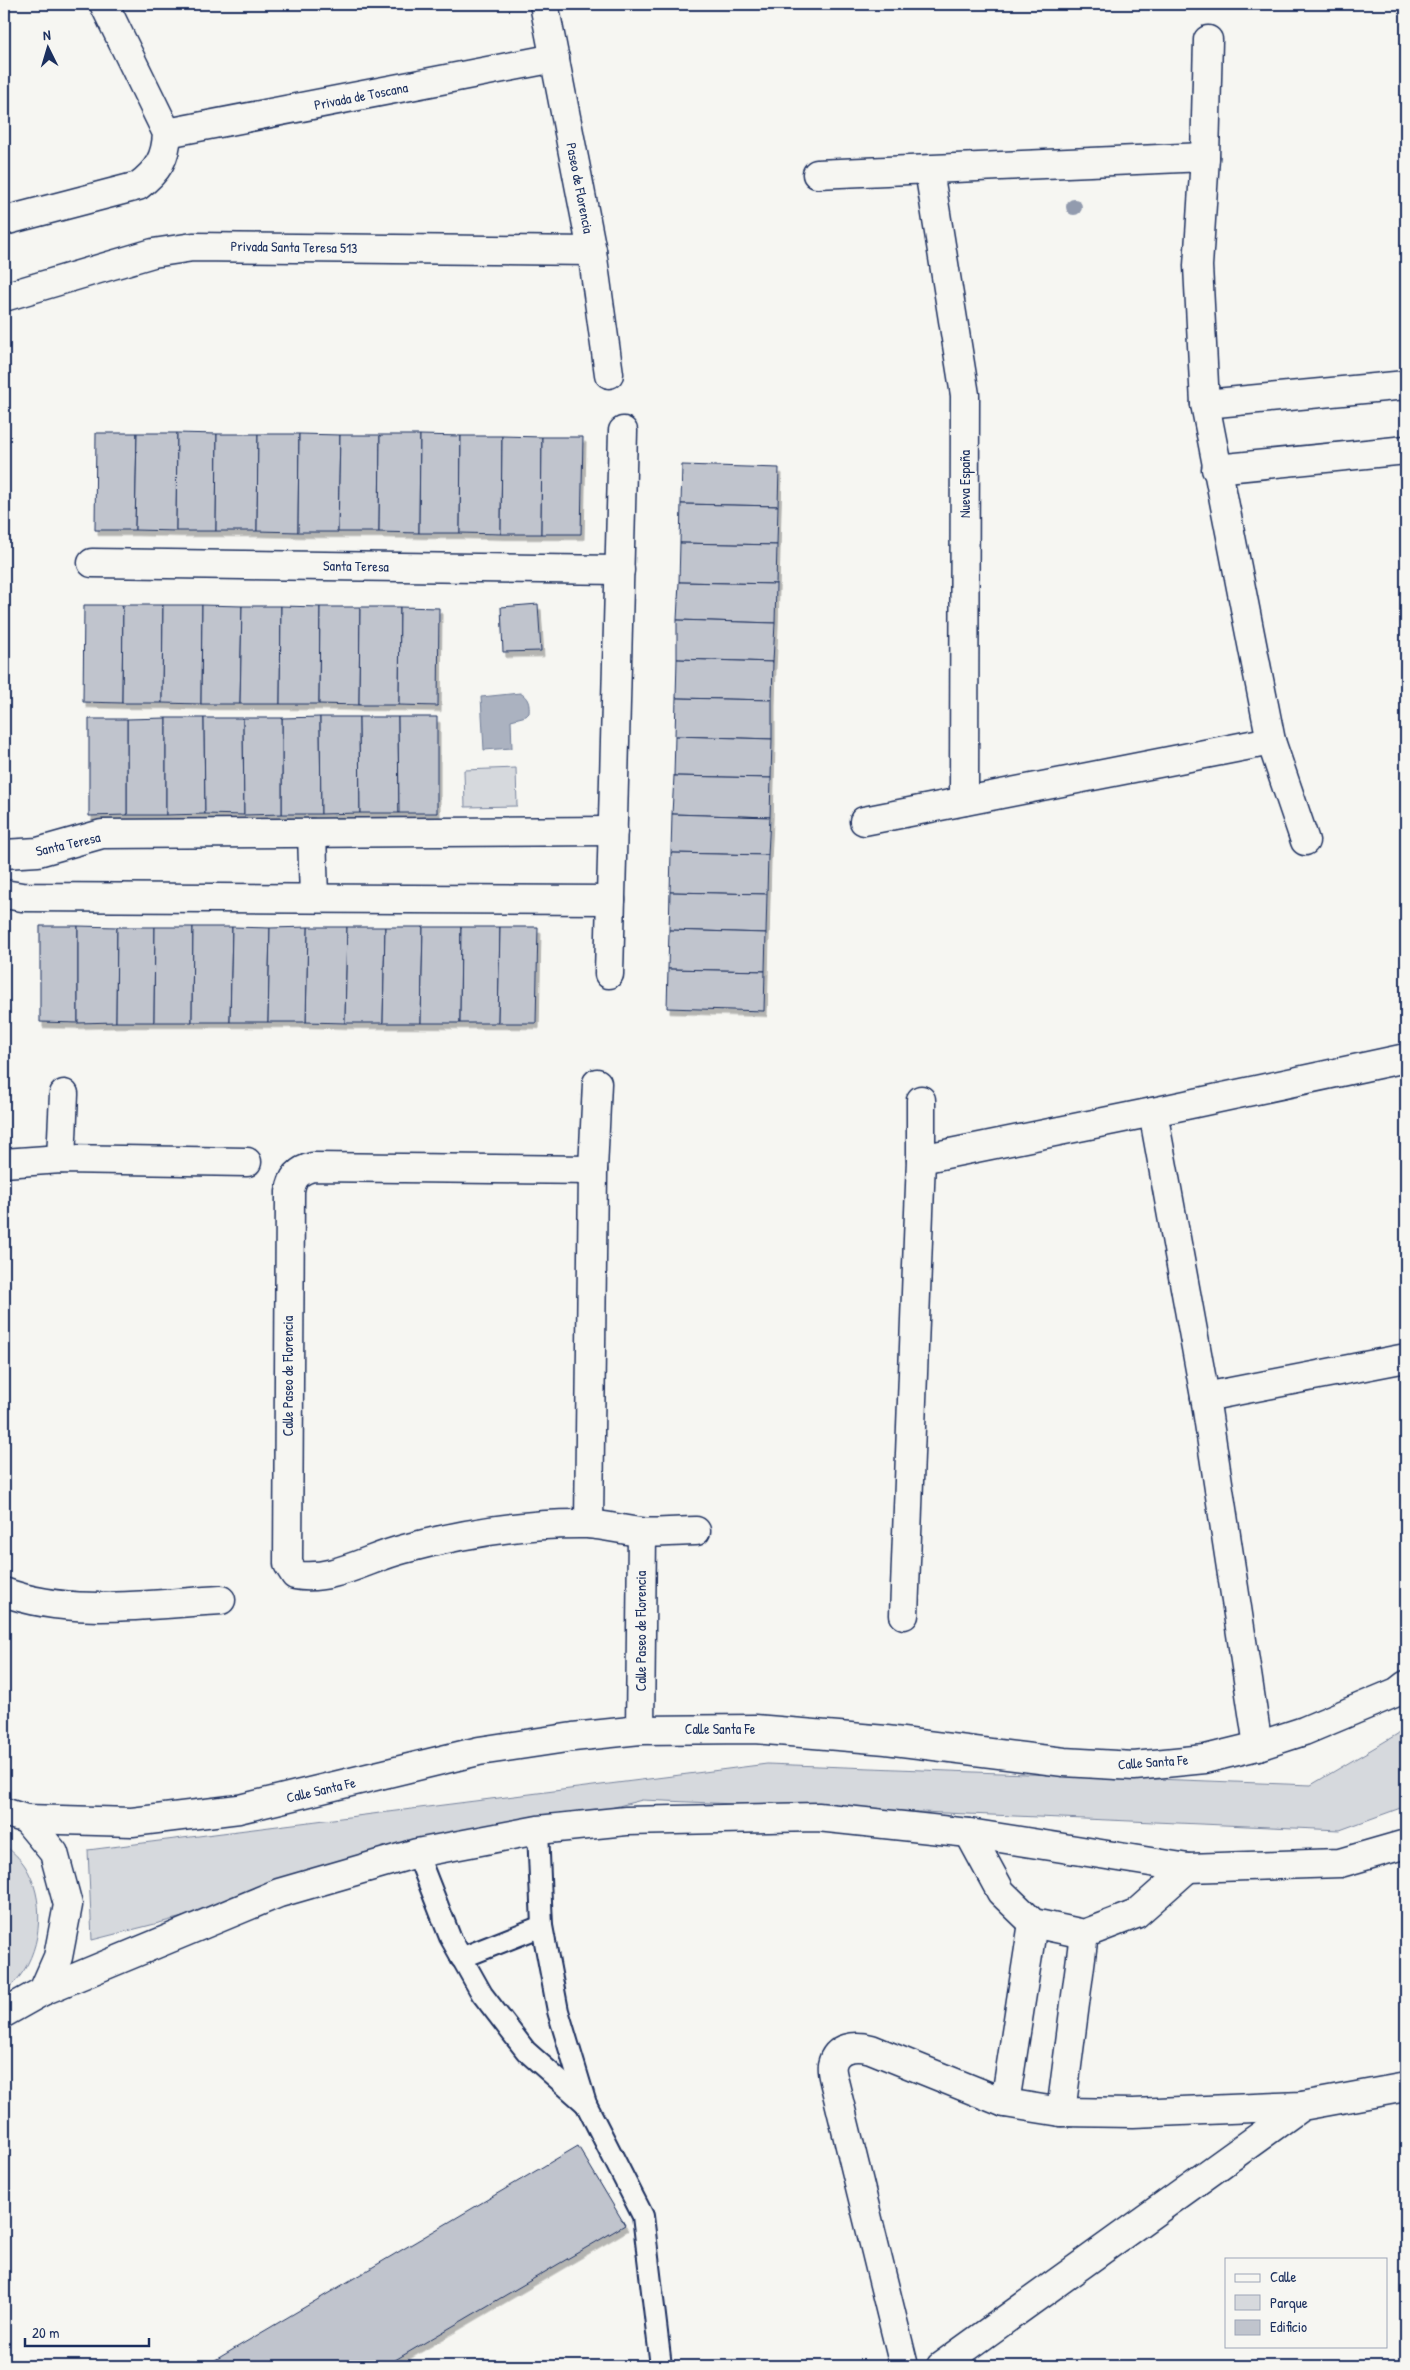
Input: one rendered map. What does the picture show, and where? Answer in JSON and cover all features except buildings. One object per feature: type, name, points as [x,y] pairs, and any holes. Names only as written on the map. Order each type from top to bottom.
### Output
[{"type":"street","points":[[4,221],[138,186],[152,175],[160,165],[166,147],[167,133],[104,4]]},
{"type":"street","name":"Paseo de Florencia","points":[[544,4],[592,251],[609,374]]},
{"type":"street","points":[[1208,40],[1205,157],[1198,266],[1205,404],[1216,469],[1271,741],[1304,841]]},
{"type":"street","name":"Privada de Toscana","points":[[167,133],[555,58]]},
{"type":"street","points":[[817,174],[1205,157]]},
{"type":"street","name":"Nueva España","points":[[929,170],[965,394],[964,801]]},
{"type":"street","name":"Privada Santa Teresa 513","points":[[4,297],[153,253],[193,247],[592,251]]},
{"type":"street","points":[[1205,404],[1406,385]]},
{"type":"street","points":[[609,974],[624,431]]},
{"type":"street","points":[[1216,469],[1406,450]]},
{"type":"street","name":"Santa Teresa","points":[[92,563],[620,570]]},
{"type":"street","points":[[864,821],[1271,741]]},
{"type":"street","name":"Santa Teresa","points":[[4,854],[38,852],[102,834],[613,831]]},
{"type":"street","points":[[312,833],[314,898]]},
{"type":"street","points":[[4,894],[22,897],[612,900]]},
{"type":"street","points":[[921,1159],[1406,1058]]},
{"type":"street","points":[[589,1524],[593,1170],[596,1083]]},
{"type":"street","points":[[61,1159],[64,1094]]},
{"type":"street","points":[[904,1615],[921,1159],[921,1100]]},
{"type":"street","points":[[1153,1112],[1205,1398],[1258,1746]]},
{"type":"street","points":[[4,1163],[61,1159],[247,1162]]},
{"type":"street","name":"Calle Paseo de Florencia","points":[[593,1170],[313,1167],[304,1169],[296,1174],[291,1182],[290,1192],[288,1564],[295,1575],[310,1577],[327,1574],[402,1549],[468,1534],[532,1525],[589,1524],[642,1533],[696,1530]]},
{"type":"street","points":[[1205,1398],[1406,1358]]},
{"type":"street","name":"Calle Paseo de Florencia","points":[[640,1730],[642,1533]]},
{"type":"street","points":[[4,1592],[22,1598],[71,1605],[122,1606],[221,1600]]},
{"type":"street","name":"Calle Santa Fe","points":[[15,1815],[132,1822],[239,1809],[479,1751],[573,1737],[640,1730],[755,1729],[886,1740],[1064,1762],[1134,1766],[1205,1759],[1258,1746],[1304,1731],[1397,1692],[1406,1685]]},
{"type":"street","points":[[15,1815],[54,1853],[68,1905],[58,1957],[43,1991]]},
{"type":"street","points":[[4,2013],[43,1991],[279,1893],[417,1853],[538,1830],[626,1821],[818,1817],[969,1833],[1188,1868],[1340,1863],[1406,1844]]},
{"type":"street","points":[[969,1833],[1000,1892],[1033,1923],[1084,1934],[1136,1914],[1188,1868]]},
{"type":"street","points":[[1006,2103],[1033,1923]]},
{"type":"street","points":[[1060,2112],[1084,1934]]},
{"type":"street","points":[[904,2366],[836,2091],[832,2065],[841,2050],[858,2045],[1006,2103],[1060,2112],[1133,2113],[1302,2106],[1406,2088]]},
{"type":"street","points":[[941,2366],[1302,2106]]},
{"type":"lane","points":[[538,1830],[542,1926],[558,2012],[586,2104],[643,2216],[660,2366]]},
{"type":"lane","points":[[417,1853],[450,1937],[482,1994],[526,2051],[586,2104]]},
{"type":"lane","points":[[461,1958],[542,1926]]},
{"type":"green space","points":[[516,768],[517,806],[465,807],[464,770]]},
{"type":"green space","points":[[1406,1729],[1406,1806],[1340,1830],[642,1800],[92,1940],[88,1850],[767,1764],[1311,1785]]},
{"type":"green space","points":[[4,1844],[23,1863],[31,1878],[36,1892],[39,1921],[37,1936],[28,1964],[18,1978],[4,1992]]},
{"type":"shaded area","points":[[520,693],[528,701],[529,713],[526,716],[511,720],[512,748],[484,750],[481,697]]}]
